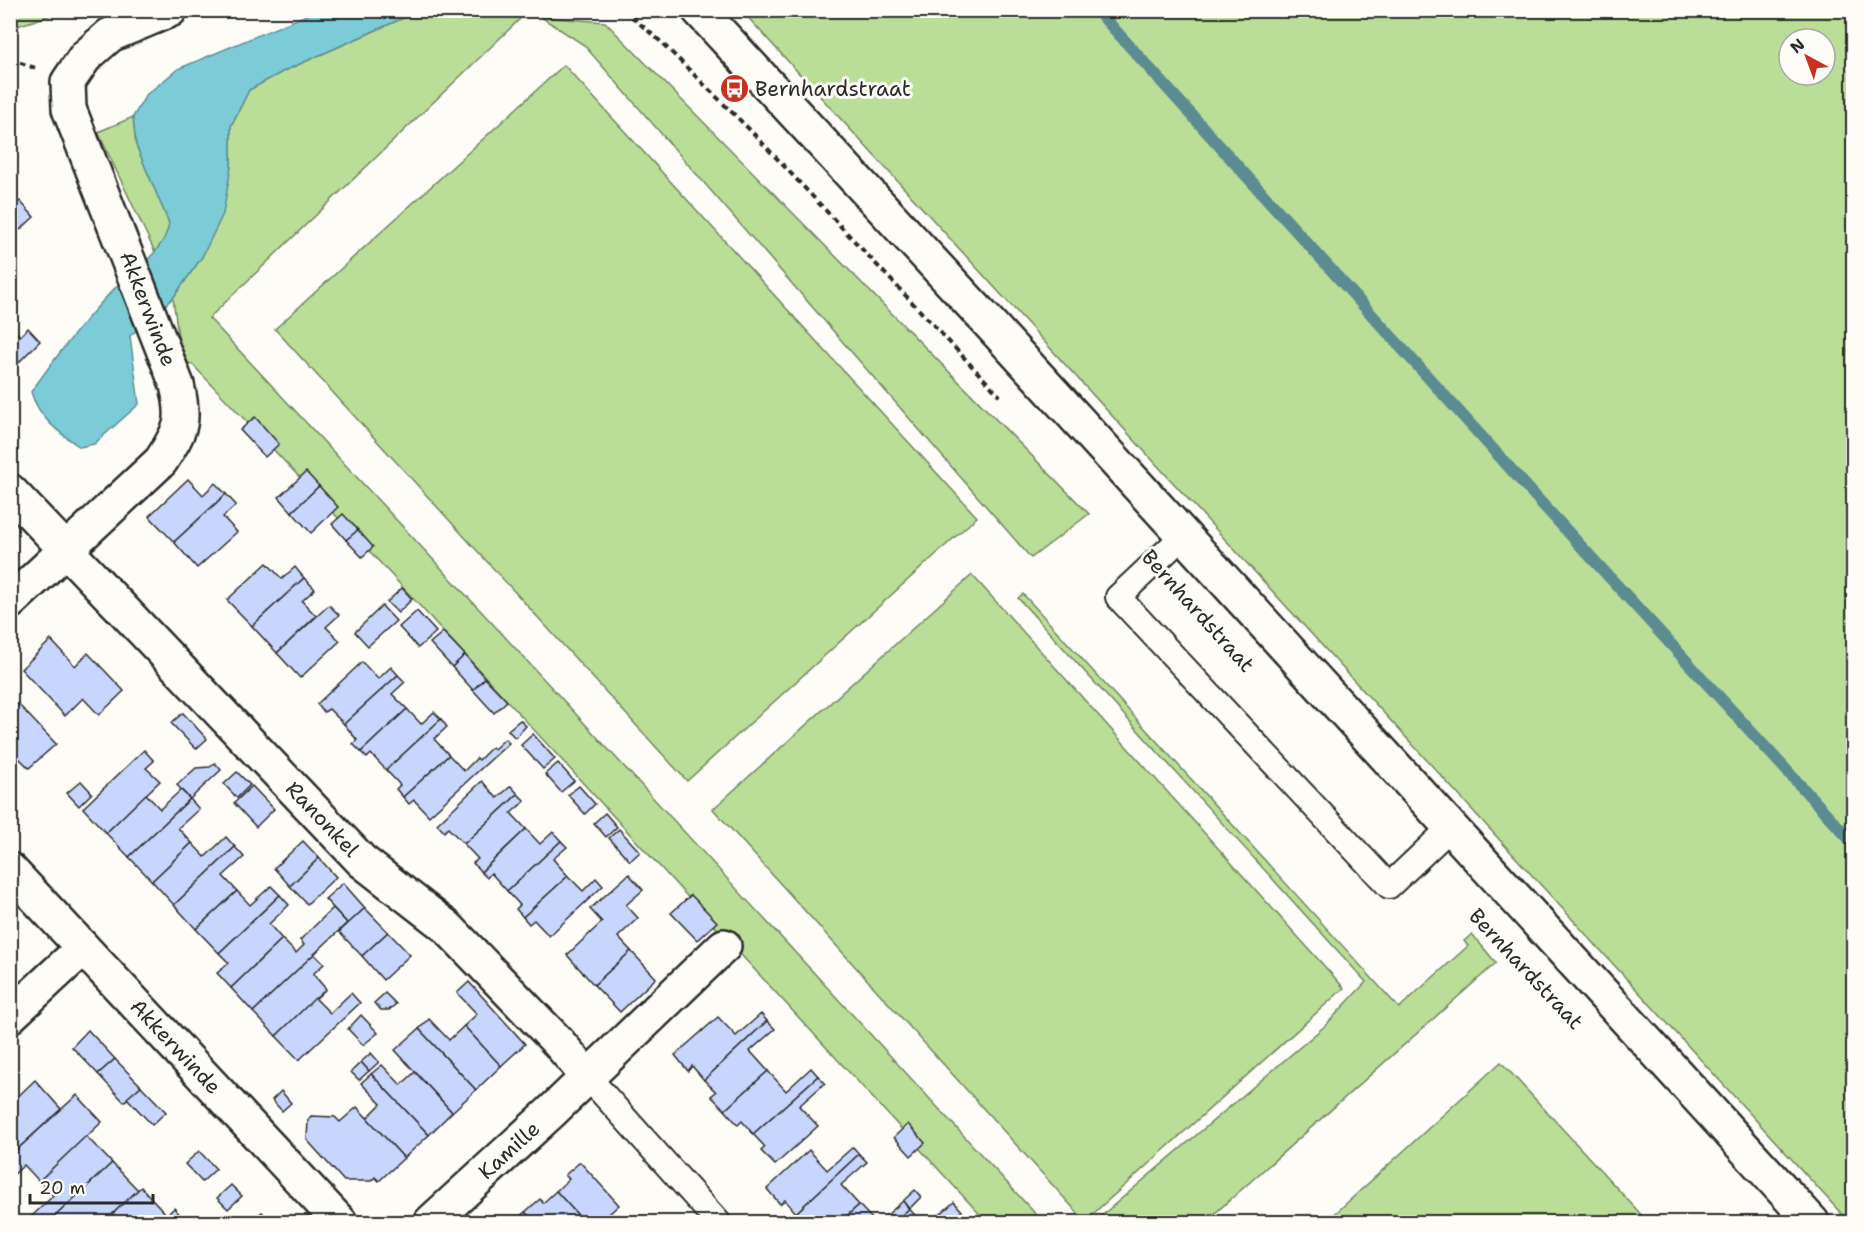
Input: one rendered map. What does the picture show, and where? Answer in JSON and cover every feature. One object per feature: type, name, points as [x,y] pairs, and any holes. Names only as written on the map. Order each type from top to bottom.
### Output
[{"type":"street","name":"Akkerwinde","points":[[10,602],[161,461],[178,434],[183,409],[177,385],[69,109],[68,82],[85,57],[110,35],[170,10]]},
{"type":"street","name":"Bernhardstraat","points":[[699,10],[1812,1222]]},
{"type":"street","name":"Ranonkel","points":[[10,491],[362,861],[447,927],[558,1042],[588,1077]]},
{"type":"street","name":"Akkerwinde","points":[[10,870],[340,1222]]},
{"type":"street","name":"Kamille","points":[[431,1222],[588,1077],[724,946]]},
{"type":"street","points":[[10,1016],[83,948]]},
{"type":"lane","points":[[1183,536],[1118,597],[1389,886],[1450,828]]},
{"type":"lane","points":[[588,1077],[718,1222]]},
{"type":"path","points":[[624,10],[660,41],[752,132],[1006,402]]},
{"type":"green space","points":[[11,10],[64,10],[64,11],[11,28]]},
{"type":"green space","points":[[517,10],[523,16],[209,318],[1043,1222],[987,1222],[362,543],[193,365],[181,359],[173,298],[202,257],[231,167],[231,126],[249,90],[284,71],[419,11]]},
{"type":"green space","points":[[742,11],[1853,11],[1853,1222],[1849,1222]]},
{"type":"green space","points":[[541,17],[605,22],[1089,514],[1031,558],[584,45]]},
{"type":"green space","points":[[564,65],[977,517],[687,781],[275,329]]},
{"type":"green space","points":[[133,117],[136,145],[169,223],[167,236],[155,252],[98,132]]},
{"type":"green space","points":[[972,575],[1344,988],[1085,1221],[713,809]]},
{"type":"green space","points":[[1023,594],[1399,1008],[1468,946],[1464,941],[1472,934],[1496,963],[1205,1222],[1094,1222],[1326,1025],[1366,982],[1018,598]]},
{"type":"green space","points":[[1501,1062],[1648,1222],[1326,1222]]},
{"type":"water","points":[[316,11],[419,11],[284,71],[249,90],[231,126],[231,167],[223,214],[202,257],[173,298],[130,336],[139,404],[94,444],[80,447],[44,417],[31,392],[89,316],[118,285],[154,253],[166,234],[169,223],[136,145],[133,117],[146,95],[178,69]]},
{"type":"building","points":[[20,201],[34,217],[10,239],[10,210]]},
{"type":"building","points":[[10,325],[20,336],[28,328],[40,341],[14,367],[10,364]]},
{"type":"building","points":[[255,417],[279,444],[265,457],[240,430]]},
{"type":"building","points":[[306,472],[319,486],[292,512],[279,497]]},
{"type":"building","points":[[188,479],[203,495],[215,483],[226,494],[174,542],[149,516]]},
{"type":"building","points":[[319,486],[338,507],[311,533],[292,512]]},
{"type":"building","points":[[226,494],[236,505],[223,517],[237,532],[197,568],[174,542]]},
{"type":"building","points":[[343,514],[358,530],[346,540],[332,524]]},
{"type":"building","points":[[358,530],[373,547],[362,557],[346,540]]},
{"type":"building","points":[[267,563],[282,579],[295,567],[304,578],[252,626],[227,600]]},
{"type":"building","points":[[304,578],[315,589],[302,601],[316,616],[277,653],[252,626]]},
{"type":"building","points":[[402,588],[412,599],[398,613],[387,602]]},
{"type":"building","points":[[329,605],[339,615],[326,627],[340,641],[300,678],[277,653]]},
{"type":"building","points":[[382,606],[396,621],[368,646],[355,632]]},
{"type":"building","points":[[417,611],[436,632],[418,648],[399,627]]},
{"type":"building","points":[[443,632],[465,655],[452,667],[430,643]]},
{"type":"building","points":[[51,640],[75,666],[88,653],[124,691],[99,715],[83,698],[65,716],[21,669]]},
{"type":"building","points":[[465,655],[485,678],[473,690],[452,667]]},
{"type":"building","points":[[362,662],[378,679],[391,667],[398,675],[344,724],[329,709],[324,712],[317,704]]},
{"type":"building","points":[[398,675],[405,682],[392,694],[407,709],[361,752],[353,744],[357,740],[344,724]]},
{"type":"building","points":[[485,678],[507,701],[494,713],[473,690]]},
{"type":"building","points":[[18,704],[56,744],[29,768],[20,759],[10,768],[10,712]]},
{"type":"building","points":[[407,709],[421,724],[434,712],[441,719],[386,770],[371,754],[367,758],[361,752]]},
{"type":"building","points":[[183,713],[207,739],[196,749],[171,723]]},
{"type":"building","points":[[441,719],[447,727],[434,739],[449,755],[403,797],[396,789],[400,785],[386,770]]},
{"type":"building","points":[[520,720],[526,726],[515,738],[508,730]]},
{"type":"building","points":[[533,734],[555,759],[543,769],[521,745]]},
{"type":"building","points":[[505,739],[509,743],[429,816],[414,800],[409,804],[403,797],[449,755],[464,771],[477,758],[479,760],[492,747],[494,749]]},
{"type":"building","points":[[144,750],[154,761],[146,768],[160,781],[106,833],[83,808]]},
{"type":"building","points":[[215,763],[221,770],[190,799],[177,785],[196,768],[210,767]]},
{"type":"building","points":[[558,763],[574,781],[561,792],[545,774]]},
{"type":"building","points":[[237,772],[250,785],[237,798],[224,784]]},
{"type":"building","points":[[81,781],[92,793],[79,806],[67,793]]},
{"type":"building","points":[[482,781],[497,798],[511,786],[518,794],[464,844],[448,828],[444,832],[437,824]]},
{"type":"building","points":[[252,786],[274,809],[256,827],[234,803]]},
{"type":"building","points":[[579,786],[595,804],[585,814],[568,795]]},
{"type":"building","points":[[181,790],[190,799],[129,857],[106,833],[146,794],[160,809]]},
{"type":"building","points":[[518,794],[525,801],[511,813],[526,829],[481,872],[473,863],[478,859],[464,844]]},
{"type":"building","points":[[190,799],[199,809],[178,828],[192,843],[152,881],[129,857]]},
{"type":"building","points":[[605,813],[617,827],[606,837],[594,823]]},
{"type":"building","points":[[526,829],[540,844],[553,832],[561,841],[507,891],[491,873],[487,878],[481,872]]},
{"type":"building","points":[[619,829],[640,852],[630,861],[609,838]]},
{"type":"building","points":[[226,837],[235,847],[174,905],[152,881],[192,843],[205,857]]},
{"type":"building","points":[[303,841],[319,858],[290,886],[274,868]]},
{"type":"building","points":[[561,841],[567,847],[553,859],[568,876],[523,917],[516,909],[520,905],[507,891]]},
{"type":"building","points":[[235,847],[244,857],[223,876],[237,891],[196,929],[174,905]]},
{"type":"building","points":[[319,858],[336,877],[307,904],[290,886]]},
{"type":"building","points":[[629,874],[643,890],[626,905],[638,918],[618,937],[631,951],[594,985],[567,955],[602,922],[590,909]]},
{"type":"building","points":[[568,876],[583,891],[596,878],[603,886],[549,936],[534,920],[529,924],[523,917]]},
{"type":"building","points":[[343,883],[365,908],[348,924],[325,899]]},
{"type":"building","points":[[271,886],[280,895],[219,953],[196,929],[237,891],[250,905]]},
{"type":"building","points":[[280,895],[289,905],[269,924],[282,939],[231,988],[217,973],[229,963],[219,953]]},
{"type":"building","points":[[691,895],[717,922],[697,940],[671,913]]},
{"type":"building","points":[[333,908],[347,923],[253,1012],[231,988],[282,939],[296,953],[304,945],[300,940]]},
{"type":"building","points":[[365,908],[388,932],[362,956],[339,932]]},
{"type":"building","points":[[388,932],[410,955],[383,980],[362,956]]},
{"type":"building","points":[[631,951],[656,978],[620,1012],[594,985]]},
{"type":"building","points":[[314,954],[324,964],[313,974],[326,989],[276,1036],[253,1012]]},
{"type":"building","points":[[469,982],[525,1044],[501,1066],[464,1026],[477,1014],[457,993]]},
{"type":"building","points":[[351,993],[360,1003],[299,1060],[276,1036],[315,998],[330,1013]]},
{"type":"building","points":[[385,993],[396,1004],[389,1010],[381,1010],[374,1003]]},
{"type":"building","points":[[761,1014],[767,1021],[704,1080],[692,1066],[688,1071],[675,1055],[718,1017],[736,1036]]},
{"type":"building","points":[[361,1015],[378,1033],[363,1045],[348,1029]]},
{"type":"building","points":[[429,1019],[449,1040],[464,1026],[501,1066],[476,1090],[419,1029]]},
{"type":"building","points":[[767,1021],[775,1029],[750,1051],[768,1071],[725,1110],[711,1096],[716,1092],[704,1080]]},
{"type":"building","points":[[419,1029],[476,1090],[452,1112],[395,1050]]},
{"type":"building","points":[[88,1030],[115,1059],[98,1074],[72,1047]]},
{"type":"building","points":[[371,1053],[379,1062],[369,1071],[361,1062]]},
{"type":"building","points":[[115,1059],[141,1086],[124,1102],[98,1074]]},
{"type":"building","points":[[361,1062],[369,1071],[359,1080],[351,1072]]},
{"type":"building","points":[[382,1065],[401,1085],[415,1072],[452,1112],[429,1135],[371,1074]]},
{"type":"building","points":[[811,1068],[818,1076],[753,1134],[742,1121],[738,1125],[725,1110],[768,1071],[786,1091]]},
{"type":"building","points":[[371,1074],[429,1135],[404,1158],[367,1118],[381,1104],[361,1083]]},
{"type":"building","points":[[818,1076],[825,1083],[799,1106],[818,1126],[775,1165],[761,1151],[765,1147],[753,1134]]},
{"type":"building","points":[[35,1080],[61,1109],[10,1156],[10,1104]]},
{"type":"building","points":[[141,1086],[166,1112],[152,1125],[127,1098]]},
{"type":"building","points":[[281,1091],[291,1103],[282,1111],[272,1100]]},
{"type":"building","points":[[77,1095],[102,1122],[39,1181],[24,1165],[10,1178],[10,1156]]},
{"type":"building","points":[[357,1107],[404,1158],[379,1181],[375,1177],[371,1181],[344,1181],[307,1140],[308,1120],[311,1116],[335,1117],[340,1122]]},
{"type":"building","points":[[908,1124],[925,1143],[911,1156],[894,1137]]},
{"type":"building","points":[[86,1136],[112,1163],[49,1222],[36,1222],[31,1217],[53,1196],[39,1181]]},
{"type":"building","points":[[853,1147],[859,1154],[796,1213],[785,1200],[780,1204],[767,1189],[809,1150],[827,1170]]},
{"type":"building","points":[[199,1151],[216,1169],[202,1182],[185,1164]]},
{"type":"building","points":[[859,1154],[867,1162],[841,1185],[859,1205],[840,1222],[805,1222],[796,1213]]},
{"type":"building","points":[[580,1162],[619,1205],[600,1222],[584,1222],[556,1191],[569,1179],[565,1175]]},
{"type":"building","points":[[112,1163],[138,1190],[104,1222],[78,1222],[75,1219],[72,1222],[49,1222]]},
{"type":"building","points":[[231,1185],[242,1196],[228,1209],[217,1198]]},
{"type":"building","points":[[141,1187],[167,1215],[159,1222],[104,1222]]},
{"type":"building","points":[[915,1190],[921,1197],[909,1209],[903,1201]]},
{"type":"building","points":[[556,1191],[584,1222],[535,1222],[525,1212],[540,1199],[543,1203]]},
{"type":"building","points":[[903,1201],[909,1209],[894,1222],[879,1222]]},
{"type":"building","points":[[954,1202],[962,1211],[950,1222],[942,1222],[937,1217]]},
{"type":"building","points":[[859,1205],[875,1222],[840,1222]]},
{"type":"building","points":[[174,1208],[187,1222],[159,1222],[167,1215]]},
{"type":"building","points":[[909,1209],[916,1216],[909,1222],[894,1222]]},
{"type":"building","points":[[262,1212],[270,1221],[251,1221]]},
{"type":"building","points":[[525,1212],[535,1222],[513,1222]]},
{"type":"waterway","points":[[1097,10],[1535,496],[1854,844]]},
{"type":"waterway","points":[[1848,10],[1854,17]]},
{"type":"place","name":"Bernhardstraat","points":[[734,89]]}]
